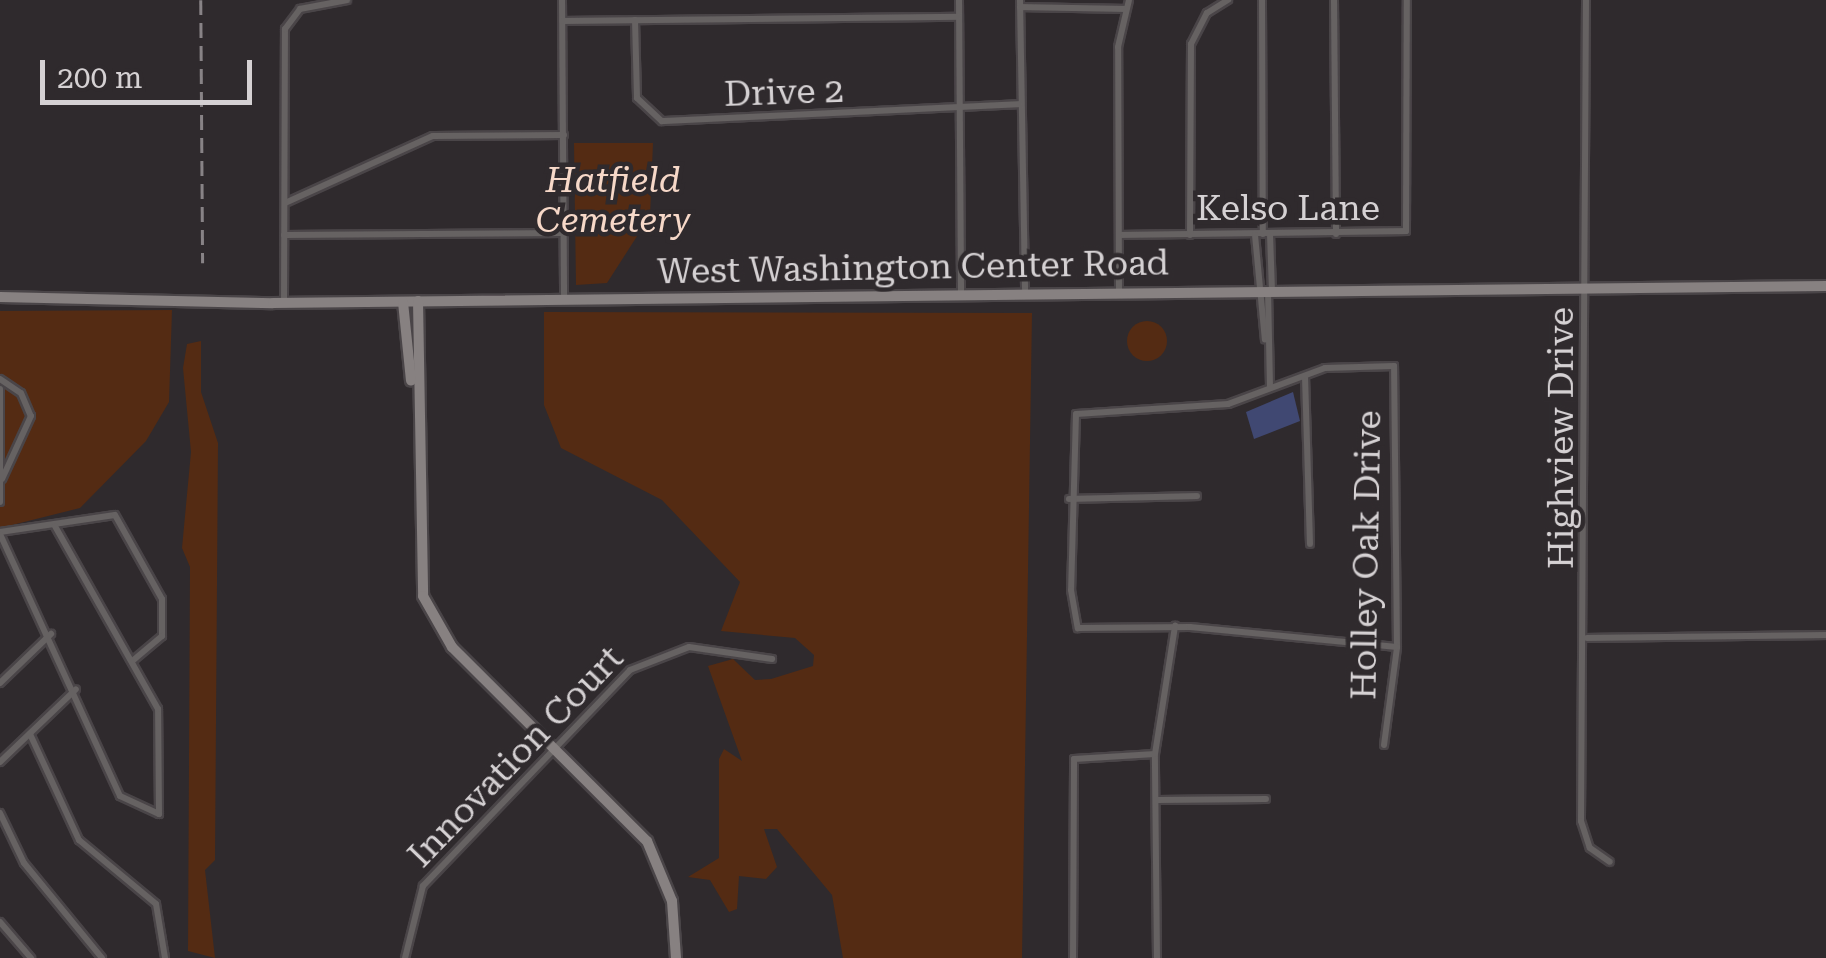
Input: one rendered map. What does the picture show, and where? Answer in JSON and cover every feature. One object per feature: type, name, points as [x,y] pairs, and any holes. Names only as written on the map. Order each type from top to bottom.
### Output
[{"type":"main road","name":"West Washington Center Road","points":[[0,296],[284,303],[1826,286]]},
{"type":"main road","points":[[413,396],[418,301]]},
{"type":"main road","points":[[403,302],[413,396],[423,596],[452,647],[658,858],[676,958]]},
{"type":"street","points":[[284,303],[289,18],[347,0]]},
{"type":"street","points":[[562,0],[564,299]]},
{"type":"street","points":[[959,0],[961,295]]},
{"type":"street","points":[[1120,291],[1125,9],[1129,0]]},
{"type":"street","points":[[1190,235],[1191,44],[1207,14],[1228,0]]},
{"type":"street","points":[[1262,0],[1265,340],[1270,388]]},
{"type":"street","points":[[1334,0],[1336,234]]},
{"type":"street","name":"Kelso Lane","points":[[1120,235],[1400,234],[1408,224],[1407,0]]},
{"type":"street","name":"Highview Drive","points":[[1586,0],[1587,638],[1581,822],[1590,848],[1610,862]]},
{"type":"street","points":[[1025,294],[1020,4],[1125,9]]},
{"type":"street","points":[[564,21],[959,16]]},
{"type":"street","name":"Drive 2","points":[[635,20],[637,98],[662,122],[1020,104]]},
{"type":"street","points":[[284,203],[433,136],[564,136]]},
{"type":"street","points":[[284,235],[564,233]]},
{"type":"street","points":[[1263,234],[1265,291]]},
{"type":"street","name":"Holley Oak Drive","points":[[1304,376],[1394,366],[1397,647],[1384,745]]},
{"type":"street","points":[[1310,544],[1314,472],[1304,376],[1228,404],[1076,414],[1070,498],[1078,628],[1175,626],[1397,647]]},
{"type":"street","points":[[0,380],[21,393],[31,416],[2,478]]},
{"type":"street","points":[[0,389],[0,502]]},
{"type":"street","points":[[1070,498],[1197,496]]},
{"type":"street","points":[[55,526],[134,660],[162,724],[159,814],[120,796],[76,688],[0,533],[55,526],[110,512],[120,520],[162,599],[162,636],[134,660]]},
{"type":"street","points":[[1157,958],[1155,754],[1175,626]]},
{"type":"street","points":[[0,683],[50,634]]},
{"type":"street","points":[[1587,638],[1826,635]]},
{"type":"street","name":"Innovation Court","points":[[405,958],[423,886],[554,749],[652,655],[736,647],[772,658]]},
{"type":"street","points":[[0,762],[76,688]]},
{"type":"street","points":[[30,734],[79,840],[156,904],[165,958]]},
{"type":"street","points":[[1073,958],[1074,758],[1155,754]]},
{"type":"street","points":[[1157,800],[1266,799]]},
{"type":"street","points":[[0,813],[24,862],[102,958]]},
{"type":"street","points":[[0,922],[31,958]]},
{"type":"green space","name":"Hatfield Cemetery","points":[[574,143],[653,143],[650,216],[607,283],[576,285]]},
{"type":"green space","points":[[172,310],[169,402],[146,441],[80,508],[0,528],[0,311]]},
{"type":"green space","points":[[544,312],[1032,313],[1022,958],[843,958],[832,895],[777,829],[764,829],[777,867],[766,879],[739,876],[737,909],[729,912],[710,880],[688,877],[719,858],[719,759],[724,749],[742,761],[708,666],[733,659],[755,680],[771,679],[813,666],[814,655],[795,638],[721,631],[740,582],[662,500],[561,448],[544,405]]},
{"type":"green space","points":[[1147,321],[1161,327],[1167,341],[1161,355],[1147,361],[1133,355],[1127,341],[1133,327]]},
{"type":"green space","points":[[201,341],[201,392],[218,443],[215,860],[205,870],[215,958],[188,951],[190,567],[182,548],[191,452],[183,368],[187,344]]},
{"type":"water","points":[[1293,392],[1300,421],[1254,439],[1246,412]]},
{"type":"railway","points":[[201,0],[203,263]]}]
